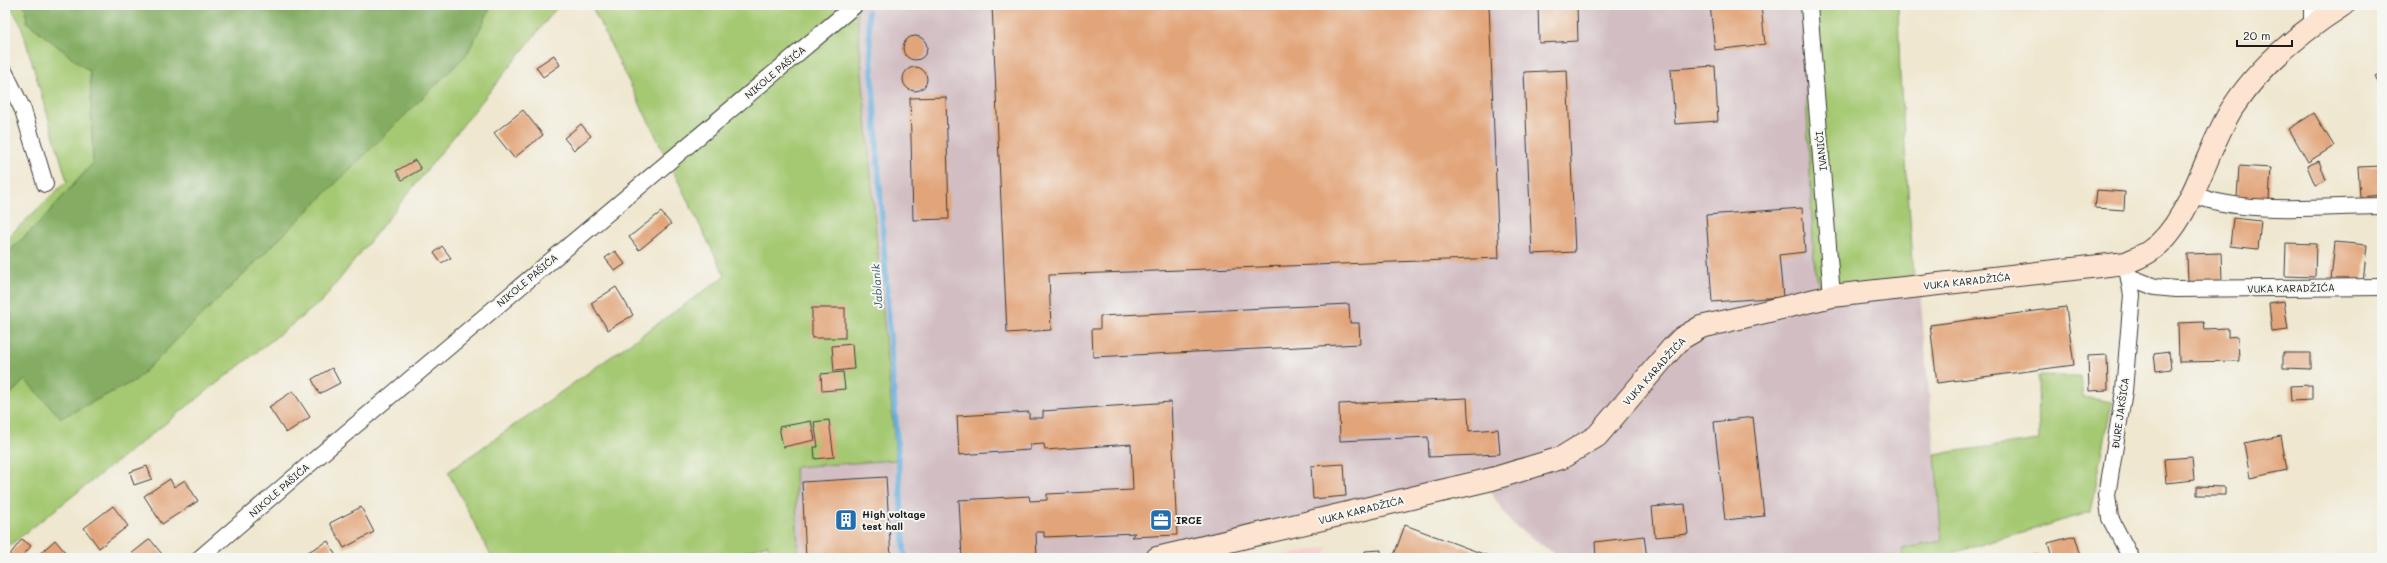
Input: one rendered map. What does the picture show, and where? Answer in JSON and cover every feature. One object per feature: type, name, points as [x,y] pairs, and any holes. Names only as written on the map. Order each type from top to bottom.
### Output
[{"type":"street","name":"NIKOLE PAŠIĆA","points":[[200,558],[326,450],[855,5]]},
{"type":"street","name":"IVANIĆI","points":[[1809,5],[1832,296]]},
{"type":"street","name":"VUKA KARADŽIĆA","points":[[1157,558],[1484,480],[1561,458],[1597,436],[1673,347],[1691,332],[1711,324],[1832,296],[2127,270],[2151,251],[2172,229],[2192,194],[2221,127],[2245,90],[2278,55],[2312,15],[2343,5]]},
{"type":"street","points":[[5,73],[23,110],[45,184]]},
{"type":"street","points":[[2192,194],[2208,201],[2235,206],[2382,206]]},
{"type":"street","name":"VUKA KARADŽIĆA","points":[[2127,270],[2155,287],[2176,289],[2382,287]]},
{"type":"street","name":"ĐURE JAKŠIĆA","points":[[2127,270],[2132,294],[2124,391],[2107,495],[2110,518],[2131,558]]},
{"type":"shaded area","points":[[856,5],[1802,5],[1814,261],[1920,291],[1942,541],[1903,549],[1902,558],[1561,558],[1511,523],[1477,471],[1292,527],[1156,558],[798,558],[795,467],[896,460]]},
{"type":"shaded area","points":[[1327,547],[1325,558],[1271,558]]},
{"type":"green space","points":[[10,5],[25,5],[27,22],[90,71],[93,163],[38,224],[5,255],[5,240],[67,181],[21,25]]},
{"type":"green space","points":[[25,5],[492,5],[467,54],[136,380],[61,418],[25,380],[5,399],[5,255],[38,224],[93,163],[90,72],[27,22]]},
{"type":"green space","points":[[492,5],[559,5],[322,301],[5,549],[5,399],[25,380],[467,54]]},
{"type":"green space","points":[[591,5],[856,5],[896,460],[795,467],[798,558],[768,558],[768,544],[730,558],[492,558],[448,472],[725,276]]},
{"type":"green space","points":[[1802,5],[1898,5],[1900,76],[1915,292],[1822,304],[1814,261]]},
{"type":"green space","points":[[2038,376],[2080,376],[2083,397],[2112,402],[2091,512],[1953,553],[1948,558],[1902,558],[1902,549],[1942,541],[1935,454],[2039,440]]},
{"type":"building","points":[[992,5],[1489,5],[1499,258],[1049,275],[1051,330],[1007,333]]},
{"type":"building","points":[[1538,5],[1577,5],[1578,41],[1539,43]]},
{"type":"building","points":[[1710,5],[1761,5],[1765,44],[1715,50]]},
{"type":"building","points":[[915,36],[924,39],[927,48],[924,57],[915,60],[906,57],[903,48],[906,39]]},
{"type":"building","points":[[554,55],[560,65],[543,77],[536,67]]},
{"type":"building","points":[[1715,66],[1718,121],[1675,124],[1671,69]]},
{"type":"building","points":[[915,67],[924,70],[927,79],[924,88],[915,91],[906,88],[903,79],[906,70]]},
{"type":"building","points":[[1567,70],[1575,252],[1532,254],[1524,72]]},
{"type":"building","points":[[2382,72],[2382,88],[2375,76]]},
{"type":"building","points":[[946,97],[949,219],[913,220],[910,98]]},
{"type":"building","points":[[523,110],[543,135],[514,158],[494,133]]},
{"type":"building","points":[[2314,113],[2334,146],[2308,162],[2289,129]]},
{"type":"building","points":[[581,124],[591,136],[574,150],[564,138]]},
{"type":"building","points":[[415,160],[421,169],[402,180],[396,171]]},
{"type":"building","points":[[2319,161],[2326,180],[2315,185],[2307,166]]},
{"type":"building","points":[[2239,166],[2271,168],[2269,200],[2237,198]]},
{"type":"building","points":[[2382,166],[2382,195],[2360,197],[2358,167]]},
{"type":"building","points":[[2097,190],[2125,192],[2124,210],[2095,208]]},
{"type":"building","points":[[1802,208],[1805,252],[1779,255],[1783,297],[1712,302],[1706,215]]},
{"type":"building","points":[[661,212],[671,224],[639,250],[629,237]]},
{"type":"building","points":[[2233,218],[2261,221],[2258,249],[2230,246]]},
{"type":"building","points":[[2335,242],[2367,245],[2363,283],[2331,280]]},
{"type":"building","points":[[2286,243],[2316,244],[2315,277],[2285,276]]},
{"type":"building","points":[[442,246],[451,258],[441,263],[434,253]]},
{"type":"building","points":[[615,251],[625,264],[615,271],[605,258]]},
{"type":"building","points":[[2221,253],[2222,281],[2188,282],[2187,254]]},
{"type":"building","points":[[616,287],[633,315],[608,330],[591,303]]},
{"type":"building","points":[[2284,301],[2288,330],[2272,332],[2269,303]]},
{"type":"building","points":[[1349,304],[1350,323],[1359,323],[1360,344],[1093,357],[1092,329],[1100,329],[1100,316]]},
{"type":"building","points":[[2066,307],[2074,365],[1937,383],[1930,325]]},
{"type":"building","points":[[812,308],[845,308],[845,338],[812,338]]},
{"type":"building","points":[[2203,322],[2204,329],[2228,328],[2228,337],[2238,336],[2239,361],[2179,362],[2178,323]]},
{"type":"building","points":[[852,344],[854,369],[834,371],[832,346]]},
{"type":"building","points":[[2169,352],[2171,369],[2156,371],[2154,354]]},
{"type":"building","points":[[2283,353],[2311,353],[2311,369],[2283,368]]},
{"type":"building","points":[[2107,355],[2108,390],[2089,391],[2088,356]]},
{"type":"building","points":[[332,368],[340,383],[319,394],[312,379]]},
{"type":"building","points":[[843,372],[845,389],[822,391],[821,374]]},
{"type":"building","points":[[2312,385],[2312,400],[2291,401],[2290,386]]},
{"type":"building","points":[[293,391],[310,417],[286,433],[269,407]]},
{"type":"building","points":[[1467,398],[1469,431],[1498,429],[1500,454],[1429,457],[1428,437],[1340,441],[1339,404]]},
{"type":"building","points":[[1171,402],[1177,535],[1131,537],[1135,533],[1044,537],[1044,532],[1036,532],[1037,558],[962,558],[959,500],[1029,496],[1030,501],[1047,500],[1047,494],[1133,490],[1131,444],[1045,450],[1044,444],[1030,445],[1030,450],[959,455],[957,416],[1029,412],[1029,418],[1043,418],[1043,411]]},
{"type":"building","points":[[1753,417],[1764,516],[1725,520],[1714,422]]},
{"type":"building","points":[[829,420],[834,457],[815,459],[814,447],[818,447],[814,422]]},
{"type":"building","points":[[811,421],[815,440],[783,447],[779,427]]},
{"type":"building","points":[[2281,436],[2287,470],[2250,478],[2244,443]]},
{"type":"building","points":[[2192,457],[2194,480],[2166,483],[2164,459]]},
{"type":"building","points":[[1344,464],[1346,496],[1313,499],[1311,466]]},
{"type":"building","points":[[147,466],[152,479],[134,485],[130,472]]},
{"type":"building","name":"High voltage test hall","points":[[886,477],[891,558],[806,558],[802,482]]},
{"type":"building","points":[[170,479],[174,487],[185,480],[198,501],[162,524],[144,496]]},
{"type":"building","points":[[2197,486],[2225,487],[2225,495],[2197,495]]},
{"type":"building","points":[[1685,504],[1688,534],[1655,537],[1652,507]]},
{"type":"building","points":[[113,506],[128,526],[99,548],[84,528]]},
{"type":"building","points":[[361,507],[374,532],[344,548],[330,523]]},
{"type":"building","points":[[1405,525],[1494,558],[1404,558],[1394,555]]},
{"type":"building","points":[[1644,536],[1647,558],[1596,558],[1595,542]]},
{"type":"building","points":[[2075,536],[2081,556],[2052,558],[2048,543]]},
{"type":"building","points":[[22,539],[31,546],[21,558],[8,557]]},
{"type":"building","points":[[150,539],[165,558],[126,558]]},
{"type":"building","points":[[55,540],[70,558],[35,558]]},
{"type":"building","points":[[328,541],[337,558],[297,558]]},
{"type":"building","points":[[1381,550],[1381,558],[1366,558],[1365,551]]},
{"type":"building","points":[[2038,554],[2039,558],[2025,558]]},
{"type":"building","points":[[1899,555],[1899,558],[1883,558],[1883,557]]},
{"type":"waterway","name":"Jablanik","points":[[868,12],[905,558]]},
{"type":"place","name":"High voltage test hall","points":[[846,520]]},
{"type":"place","name":"IRCE","points":[[1161,520]]}]
